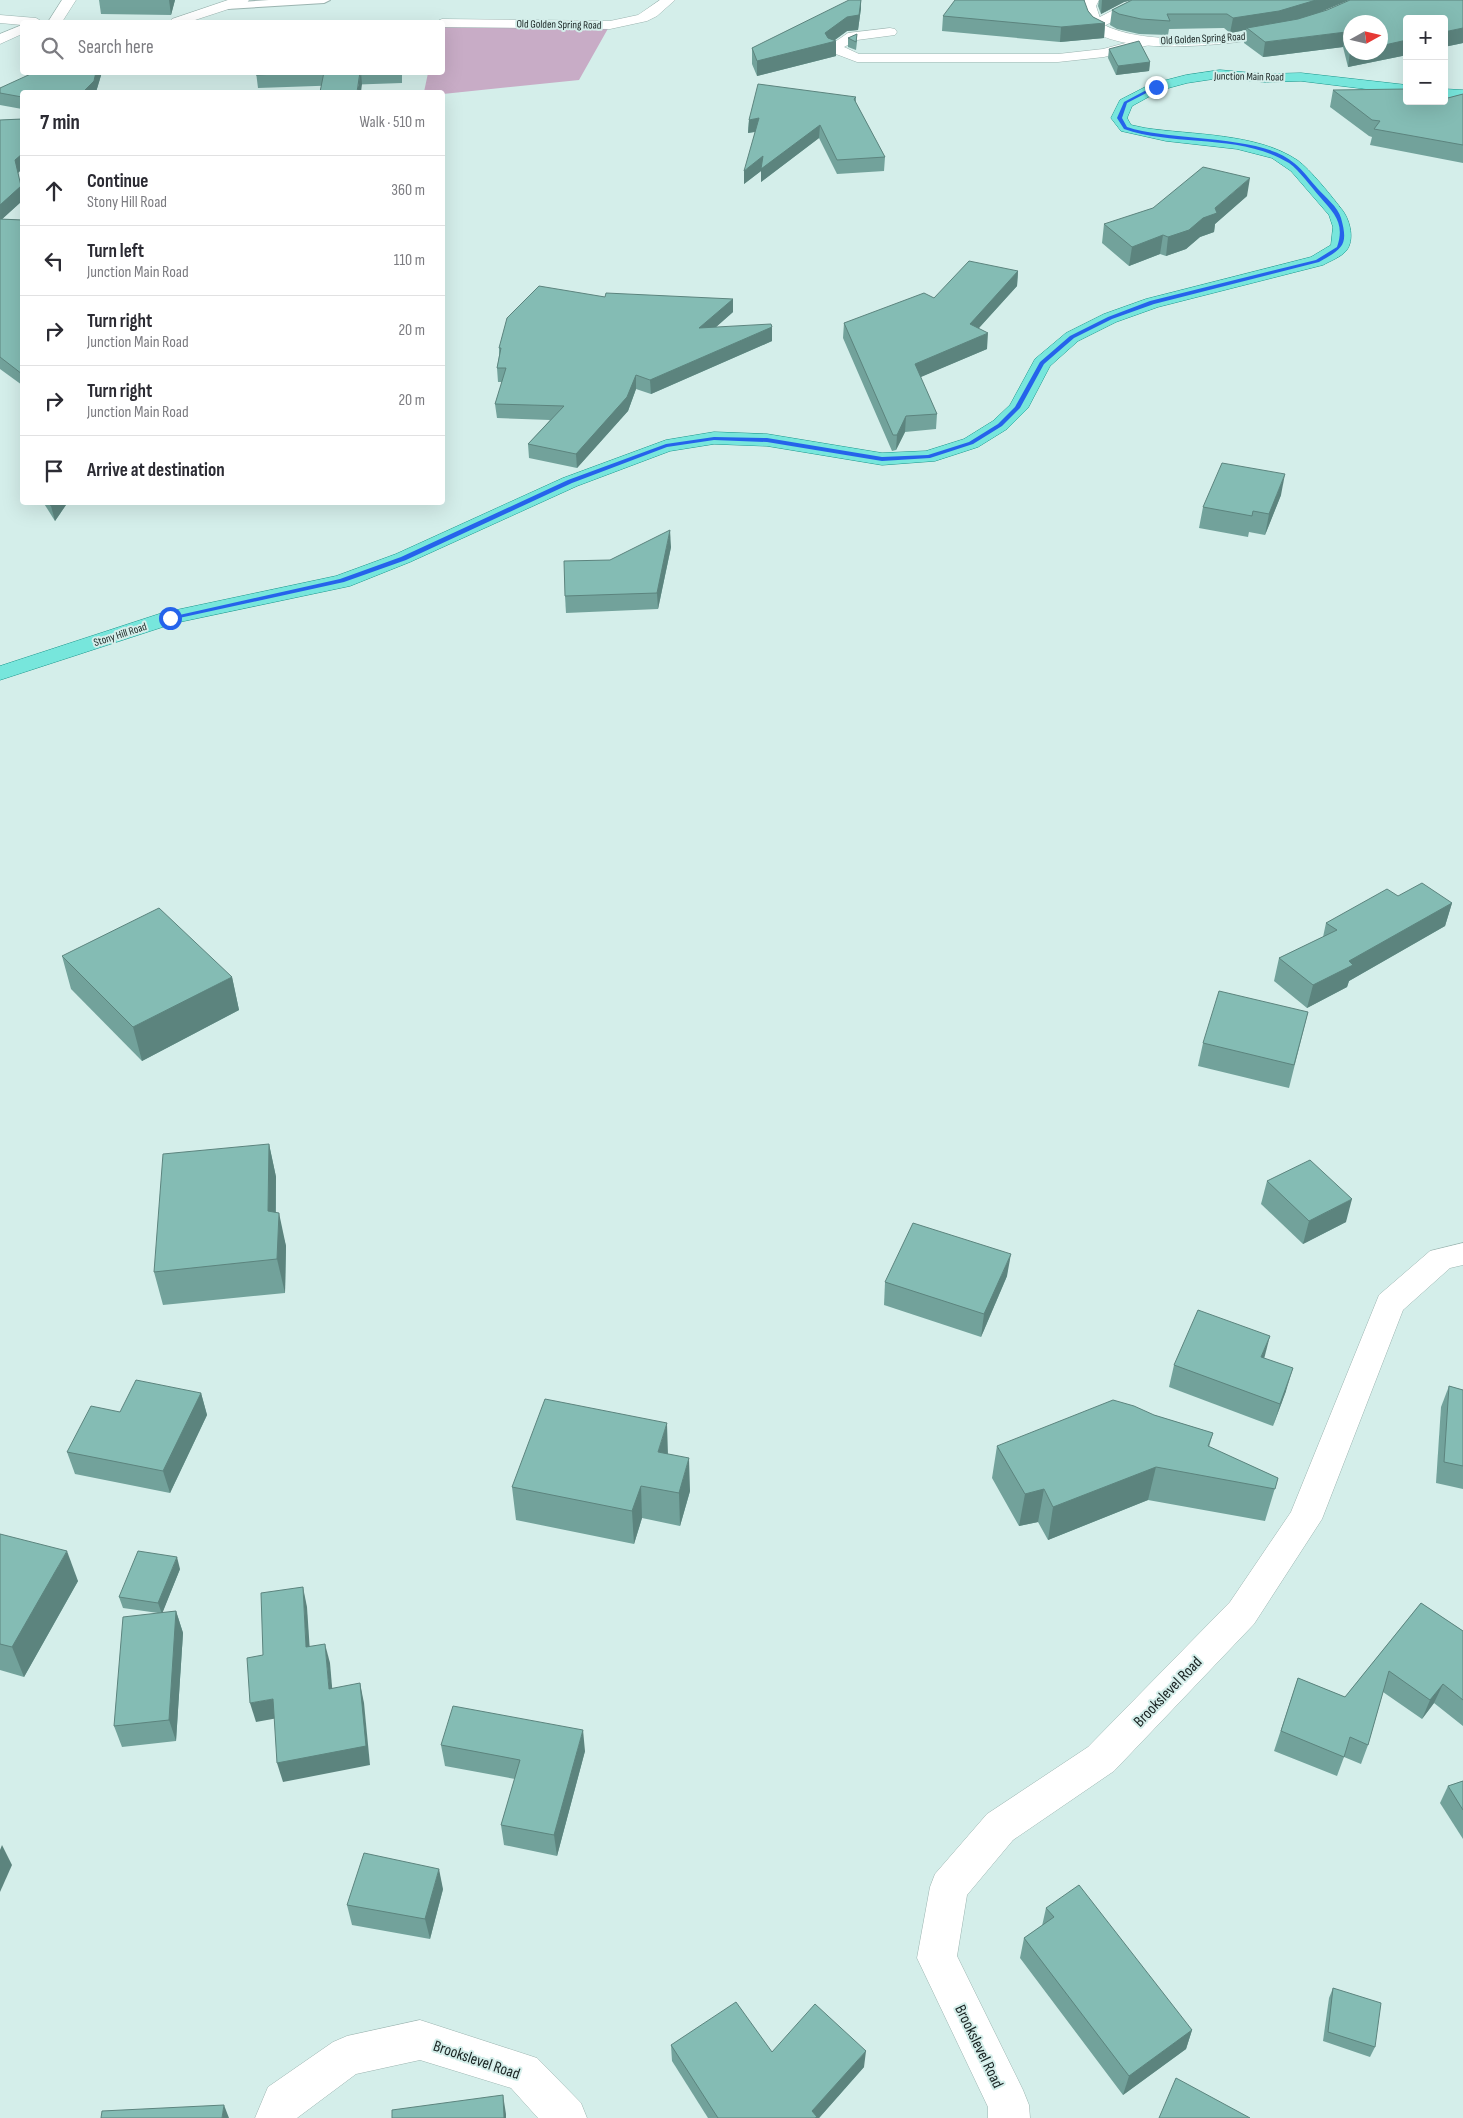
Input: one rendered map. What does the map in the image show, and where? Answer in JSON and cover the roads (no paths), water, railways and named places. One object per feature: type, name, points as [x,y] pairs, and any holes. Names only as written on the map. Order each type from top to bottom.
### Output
[{"type":"main road","name":"Junction Main Road","points":[[1318,261],[1339,248],[1344,235],[1338,214],[1292,163],[1268,152],[1233,144],[1143,134],[1126,128],[1119,118],[1125,103],[1156,87],[1186,79],[1220,74],[1265,78],[1301,77],[1403,90]]},
{"type":"main road","points":[[1448,93],[1463,94]]},
{"type":"main road","name":"Stony Hill Road","points":[[0,673],[170,618],[342,580],[404,558],[570,482],[666,446],[714,438],[767,440],[882,459],[928,457],[971,443],[1000,425],[1018,408],[1042,363],[1072,337],[1102,322],[1152,302],[1318,261]]},
{"type":"street","points":[[56,20],[69,0]]},
{"type":"street","points":[[184,20],[242,0]]},
{"type":"street","name":"Old Golden Spring Road","points":[[445,23],[610,25],[642,18],[652,13],[668,0]]},
{"type":"street","points":[[1092,0],[1089,6],[1095,25],[1130,7],[1154,0]]},
{"type":"street","points":[[0,19],[20,21]]},
{"type":"street","name":"Old Golden Spring Road","points":[[1095,25],[1102,31],[1118,36],[1149,41],[1216,40],[1278,32],[1295,27]]},
{"type":"street","points":[[0,40],[20,31]]},
{"type":"street","points":[[890,32],[853,36],[833,48],[857,58],[930,56],[1058,58],[1104,53],[1149,41]]},
{"type":"street","name":"Brookslevel Road","points":[[1009,2118],[1008,2104],[937,1958],[949,1887],[1000,1827],[1101,1759],[1242,1614],[1305,1519],[1390,1303],[1441,1260],[1463,1254]]},
{"type":"street","name":"Brookslevel Road","points":[[276,2118],[283,2102],[347,2056],[420,2040],[523,2072],[566,2118]]},
{"type":"lane","points":[[227,6],[324,0]]}]
